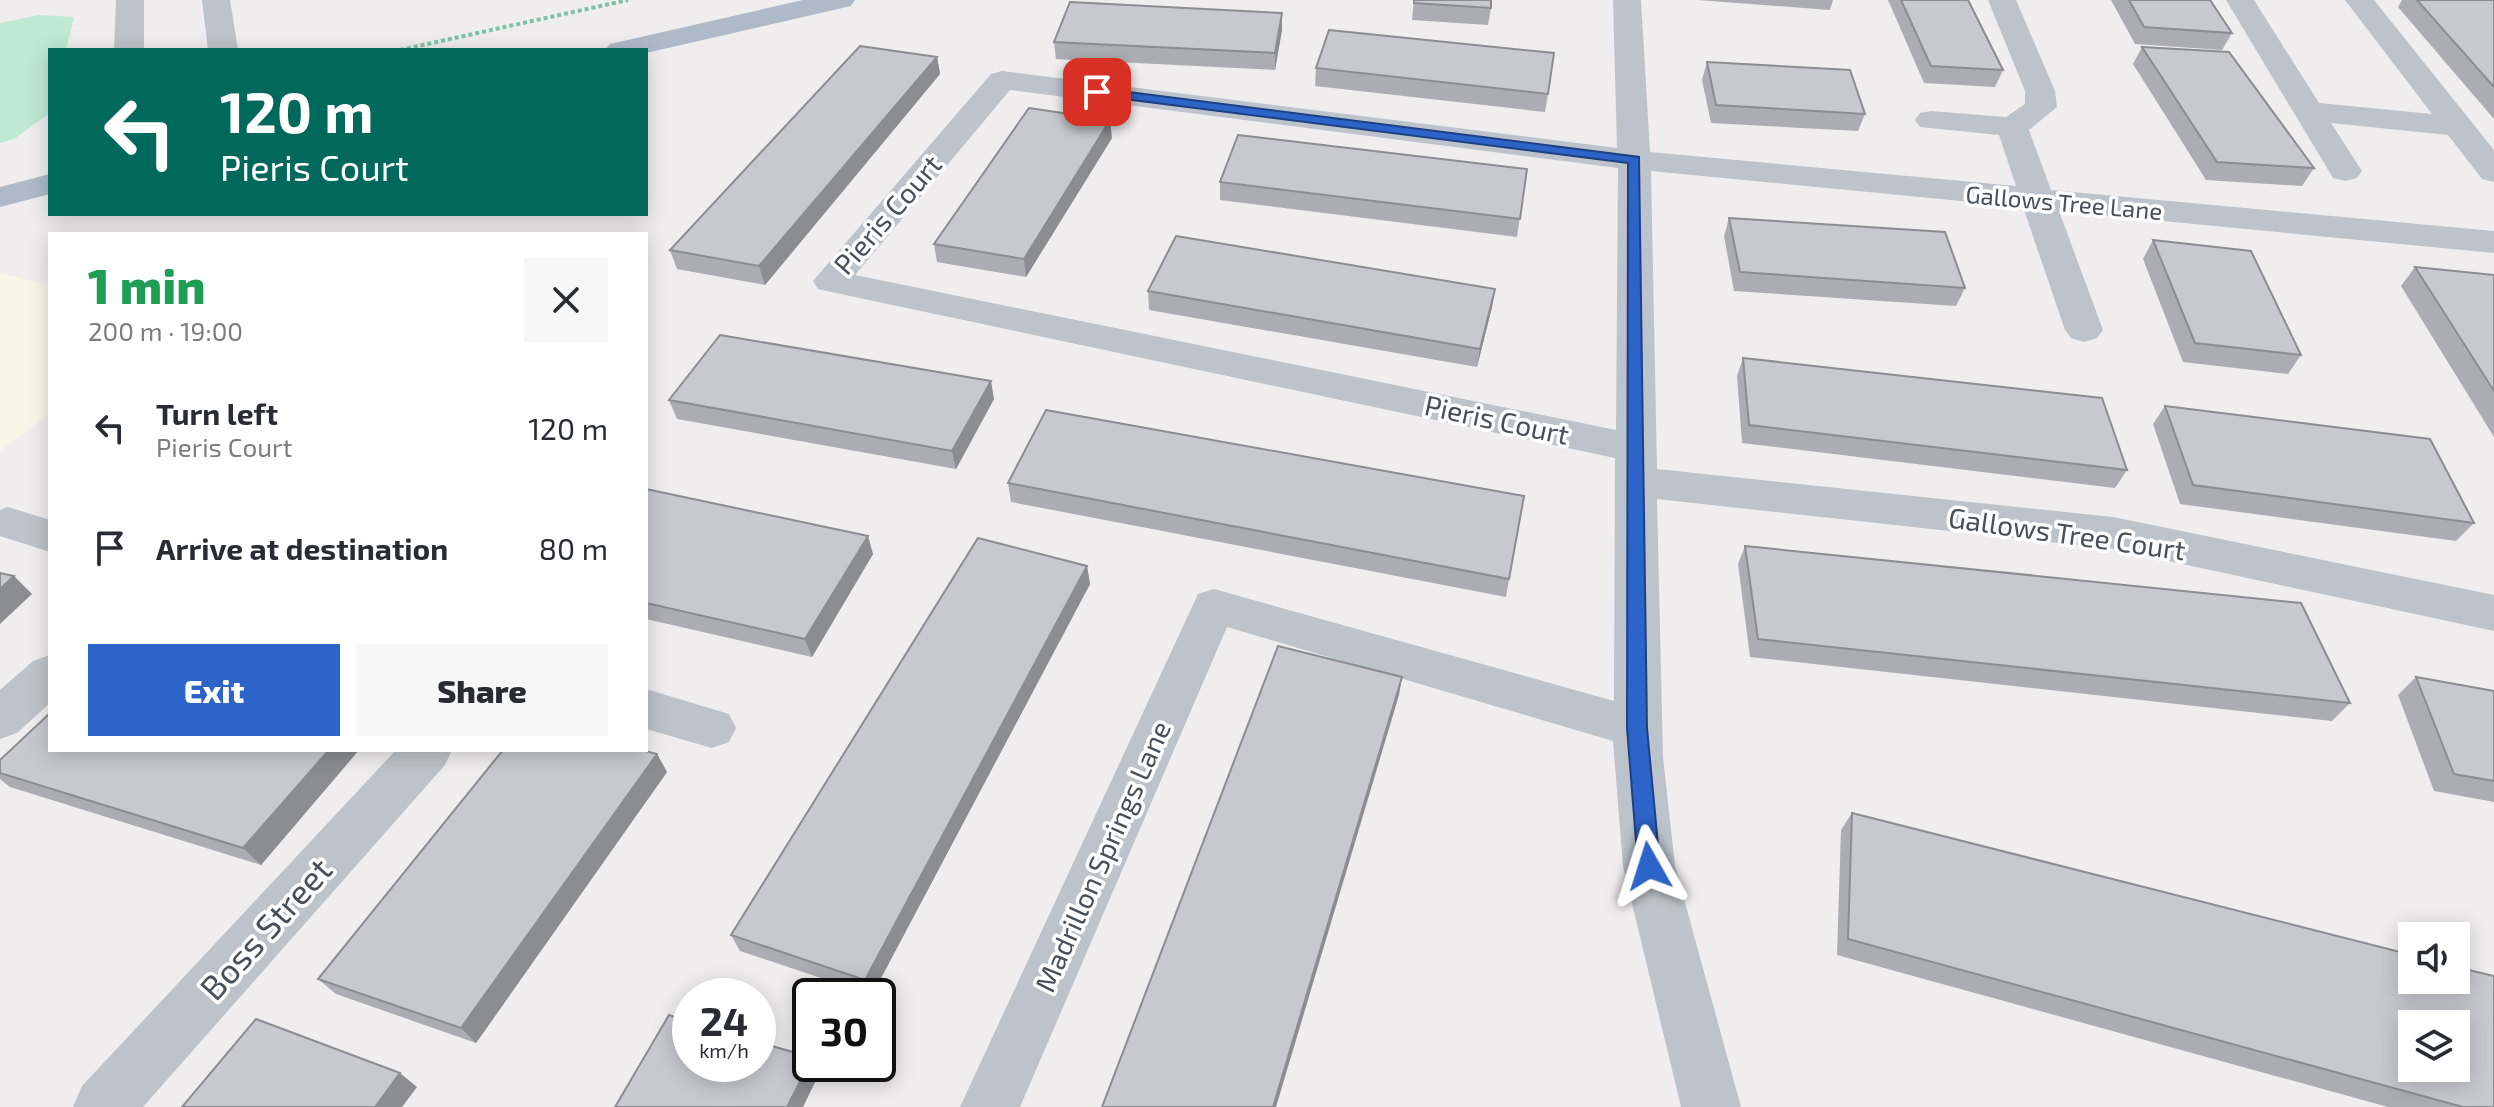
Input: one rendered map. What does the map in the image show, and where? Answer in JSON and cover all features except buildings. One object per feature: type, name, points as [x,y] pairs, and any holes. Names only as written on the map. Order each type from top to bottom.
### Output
[{"type":"main road","points":[[629,48],[841,0]]},
{"type":"main road","points":[[0,197],[48,185]]},
{"type":"street","points":[[129,48],[130,0]]},
{"type":"street","points":[[216,0],[223,48]]},
{"type":"street","points":[[1627,0],[1634,160],[1637,728],[1649,866],[1711,1107]]},
{"type":"street","points":[[1931,120],[2012,127],[2041,107],[2040,91],[2002,0]]},
{"type":"street","points":[[2240,0],[2345,171]]},
{"type":"street","points":[[2359,0],[2494,172]]},
{"type":"street","name":"Pieris Court","points":[[1634,160],[1002,80],[831,281],[1636,465]]},
{"type":"street","points":[[2308,111],[2457,126]]},
{"type":"street","points":[[2012,127],[2084,330]]},
{"type":"street","name":"Gallows Tree Lane","points":[[1634,160],[2494,242]]},
{"type":"street","name":"Gallows Tree Court","points":[[1636,465],[2113,533],[2494,613]]},
{"type":"street","points":[[8,523],[48,535]]},
{"type":"street","name":"Madrillon Springs Lane","points":[[990,1107],[1214,606],[1637,728]]},
{"type":"street","points":[[0,719],[48,676]]},
{"type":"street","points":[[648,710],[712,728]]},
{"type":"street","name":"Boss Street","points":[[103,1107],[425,752]]},
{"type":"path","points":[[409,48],[628,0]]},
{"type":"shaded area","points":[[0,273],[48,285],[48,415],[0,451]]},
{"type":"green space","points":[[39,15],[74,17],[66,48],[48,48],[48,114],[14,139],[0,143],[0,23]]},
{"type":"route","points":[[1097,92],[1634,160],[1637,728],[1649,866]]}]
